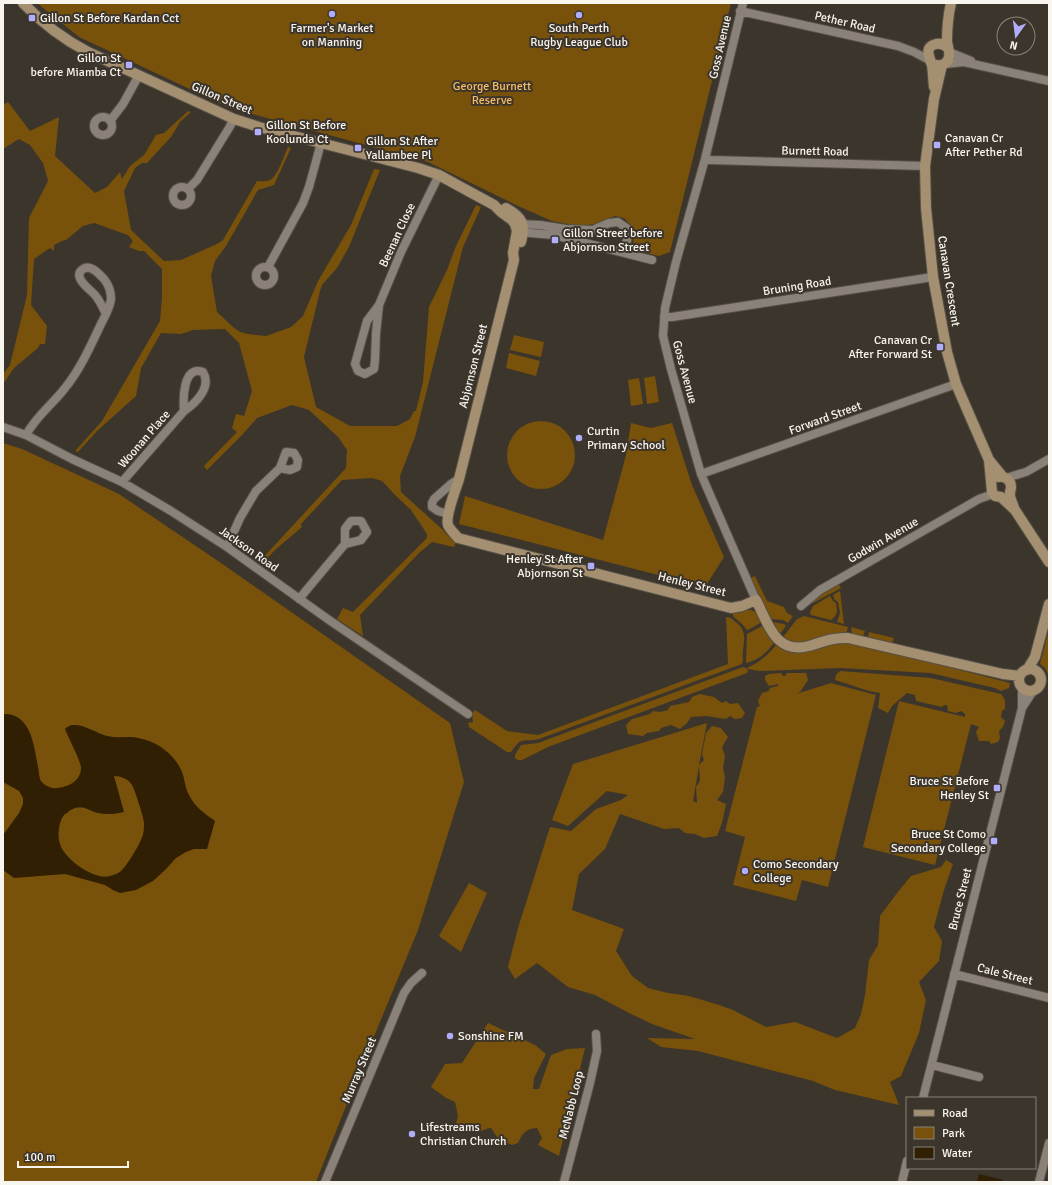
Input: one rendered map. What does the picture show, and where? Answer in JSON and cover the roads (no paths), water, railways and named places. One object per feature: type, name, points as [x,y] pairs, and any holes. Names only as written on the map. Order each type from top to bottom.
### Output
[{"type":"street","name":"Gillon Street","points":[[23,3],[43,22],[73,44],[234,119],[259,127],[418,168],[438,175],[494,205],[520,228]]},
{"type":"street","name":"Canavan Crescent","points":[[934,99],[930,61],[928,56],[929,50],[935,45],[948,16],[951,3]]},
{"type":"street","name":"Pether Road","points":[[742,7],[898,46],[914,52],[930,61]]},
{"type":"street","name":"Goss Avenue","points":[[742,7],[706,159],[676,262],[665,308],[663,336],[666,352],[701,474],[756,600]]},
{"type":"street","name":"Canavan Crescent","points":[[948,16],[949,60],[943,64],[934,99],[925,166],[926,208],[933,277],[947,352],[956,384],[1001,487]]},
{"type":"street","points":[[935,45],[942,45],[948,50],[979,65]]},
{"type":"street","name":"Pether Road","points":[[898,46],[924,49],[935,45]]},
{"type":"street","points":[[930,61],[934,65],[964,62],[1049,80]]},
{"type":"street","points":[[110,121],[123,104],[139,75]]},
{"type":"street","points":[[188,189],[197,180],[234,119]]},
{"type":"street","points":[[268,267],[303,203],[321,143]]},
{"type":"street","name":"Burnett Road","points":[[706,159],[925,166]]},
{"type":"street","name":"Beenan Close","points":[[379,305],[374,369],[365,374],[358,371],[355,364],[367,320],[379,305],[401,252],[438,175]]},
{"type":"street","points":[[520,228],[593,230],[609,223],[618,222],[628,229],[628,241],[620,252]]},
{"type":"street","points":[[520,228],[554,235],[652,260]]},
{"type":"street","name":"Abjornson Street","points":[[449,527],[447,521],[448,514],[514,260],[518,254],[520,228]]},
{"type":"street","points":[[26,435],[37,418],[66,388],[87,354],[110,306],[111,298],[108,284],[98,273],[87,268],[80,272],[82,282],[96,296],[106,314]]},
{"type":"street","name":"Bruning Road","points":[[664,317],[933,277]]},
{"type":"street","name":"Woonan Place","points":[[122,482],[184,411],[192,406],[200,397],[206,384],[206,377],[203,372],[198,370],[192,372],[188,378],[183,399],[184,411]]},
{"type":"street","name":"Forward Street","points":[[701,474],[956,384]]},
{"type":"street","name":"Jackson Road","points":[[3,427],[26,435],[122,482],[171,511],[227,547],[401,670],[468,714]]},
{"type":"street","name":"Godwin Avenue","points":[[801,606],[820,590],[1049,459]]},
{"type":"street","points":[[227,547],[240,518],[256,491],[280,468]]},
{"type":"street","points":[[448,514],[435,510],[432,507],[432,503],[458,479]]},
{"type":"street","points":[[1001,487],[1049,562]]},
{"type":"street","name":"Henley Street","points":[[449,527],[458,538],[731,608],[742,606],[756,600]]},
{"type":"street","points":[[299,598],[345,544]]},
{"type":"street","points":[[756,600],[775,638],[788,646],[803,647],[840,637],[848,638],[1003,674],[1027,677],[1049,684]]},
{"type":"street","points":[[1049,604],[1035,657],[1027,677],[1029,692],[1049,687]]},
{"type":"street","points":[[1027,677],[1041,682],[1035,690]]},
{"type":"street","name":"Bruce Street","points":[[923,1097],[1022,708],[1027,677]]},
{"type":"street","name":"Bruce Street","points":[[1022,708],[1035,690]]},
{"type":"street","name":"Murray Street","points":[[325,1182],[404,993],[411,983],[422,973]]},
{"type":"street","name":"Cale Street","points":[[954,974],[1049,998]]},
{"type":"street","name":"McNabb Loop","points":[[564,1182],[597,1051],[596,1034]]},
{"type":"street","points":[[932,1064],[979,1077]]},
{"type":"street","points":[[1038,1182],[1049,1143]]},
{"type":"street","points":[[902,1182],[906,1166]]},
{"type":"water","points":[[3,714],[12,715],[20,719],[30,732],[35,749],[40,780],[44,784],[53,788],[69,785],[79,776],[81,768],[79,760],[65,729],[71,725],[77,725],[86,727],[107,736],[137,738],[149,741],[159,746],[177,762],[191,799],[197,807],[215,821],[207,849],[194,849],[186,852],[176,858],[153,881],[136,890],[120,893],[105,885],[65,874],[14,878],[3,870],[3,835],[19,813],[23,804],[23,798],[19,791],[3,782]],"holes":[[[114,776],[122,777],[131,783],[137,797],[144,822],[144,831],[137,847],[124,868],[116,874],[104,877],[81,868],[67,856],[60,844],[59,829],[64,815],[73,809],[81,807],[105,814],[124,812]]]},
{"type":"water","points":[[979,1174],[1003,1180],[1002,1182],[977,1182]]},
{"type":"place","name":"Farmer's Market on Manning","points":[[332,14]]},
{"type":"place","name":"South Perth Rugby League Club","points":[[579,15]]},
{"type":"place","name":"Gillon St Before Kardan Cct","points":[[32,18]]},
{"type":"place","name":"Gillon St before Miamba Ct","points":[[129,65]]},
{"type":"place","name":"Gillon St Before Koolunda Ct","points":[[258,132]]},
{"type":"place","name":"Canavan Cr After Pether Rd","points":[[937,145]]},
{"type":"place","name":"Gillon St After Yallambee Pl","points":[[358,148]]},
{"type":"place","name":"Gillon Street before Abjornson Street","points":[[555,240]]},
{"type":"place","name":"Canavan Cr After Forward St","points":[[940,347]]},
{"type":"place","name":"Curtin Primary School","points":[[579,438]]},
{"type":"place","name":"Henley St After Abjornson St","points":[[591,566]]},
{"type":"place","name":"Bruce St Before Henley St","points":[[997,788]]},
{"type":"place","name":"Bruce St Como Secondary College","points":[[994,841]]},
{"type":"place","name":"Como Secondary College","points":[[745,871]]},
{"type":"place","name":"Sonshine FM","points":[[450,1036]]},
{"type":"place","name":"Lifestreams Christian Church","points":[[412,1134]]},
{"type":"park label","name":"George Burnett Reserve","points":[[492,93]]}]
